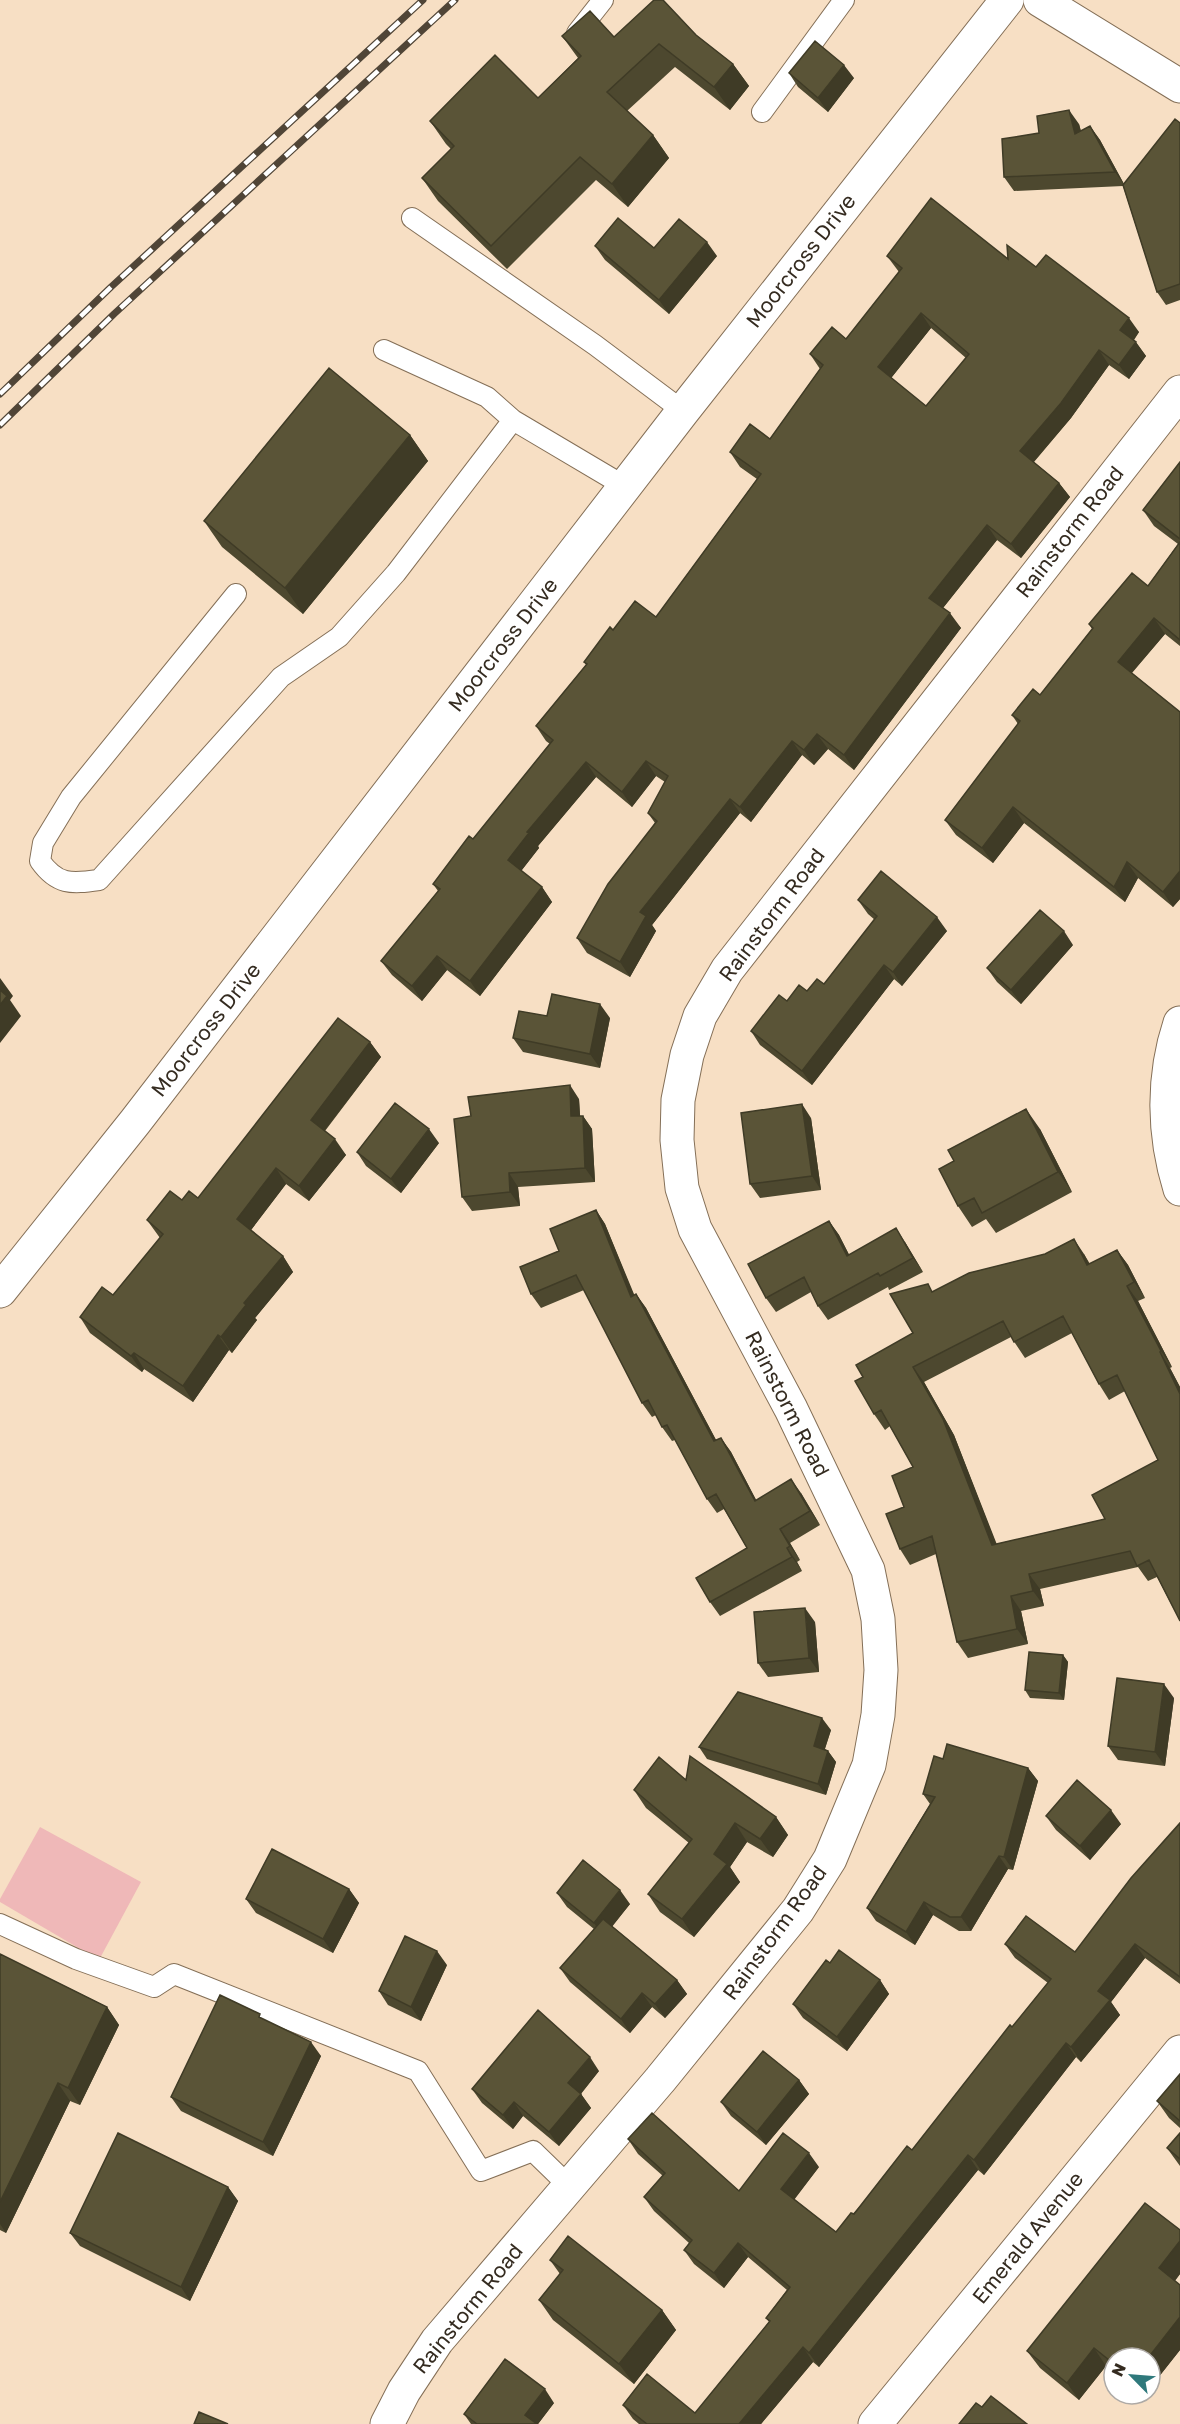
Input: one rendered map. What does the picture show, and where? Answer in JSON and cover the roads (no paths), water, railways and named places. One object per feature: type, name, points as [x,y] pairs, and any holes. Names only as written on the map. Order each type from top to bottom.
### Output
[{"type":"street","name":"Moorcross Drive","points":[[0,1291],[135,1122],[683,411],[1007,0]]},
{"type":"street","points":[[1040,0],[1180,86]]},
{"type":"street","name":"Rainstorm Road","points":[[387,2424],[404,2391],[437,2341],[660,2080],[798,1910],[830,1859],[868,1765],[878,1715],[881,1670],[878,1619],[868,1570],[791,1409],[695,1229],[682,1188],[676,1140],[678,1100],[687,1055],[700,1016],[726,970],[1180,392]]},
{"type":"street","points":[[1180,1023],[1168,1065],[1166,1096],[1168,1140],[1180,1189]]},
{"type":"street","name":"Emerald Avenue","points":[[875,2424],[1180,2052]]},
{"type":"lane","points":[[569,42],[603,0]]},
{"type":"lane","points":[[762,112],[844,0]]},
{"type":"lane","points":[[412,218],[595,345],[683,411]]},
{"type":"lane","points":[[384,350],[486,397],[513,420],[626,487]]},
{"type":"lane","points":[[236,594],[113,743],[53,823],[43,843],[40,861],[59,880],[73,883],[99,880],[281,677],[339,637],[396,573],[513,420]]},
{"type":"lane","points":[[0,1924],[76,1959],[153,1988],[174,1974],[418,2071],[481,2171],[533,2151],[569,2186]]},
{"type":"railway","points":[[0,394],[111,287],[423,0]]},
{"type":"railway","points":[[0,425],[114,314],[455,0]]}]
